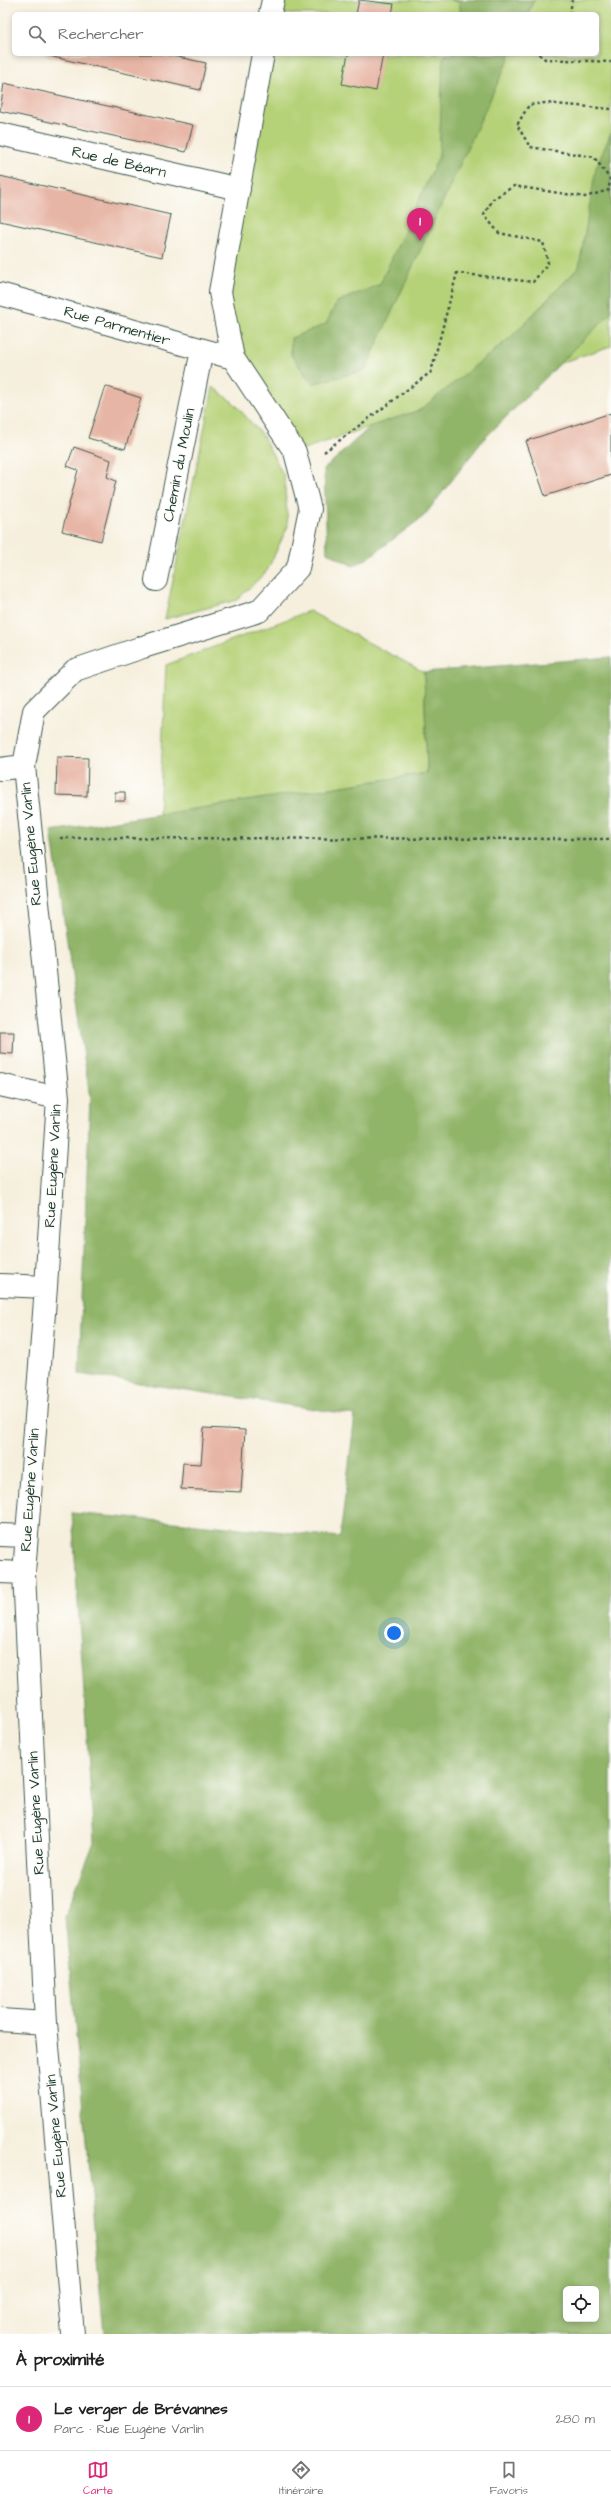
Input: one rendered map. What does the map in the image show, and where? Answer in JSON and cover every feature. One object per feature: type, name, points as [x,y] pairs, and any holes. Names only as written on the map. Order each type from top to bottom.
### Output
[{"type":"street","points":[[270,12],[273,0]]},
{"type":"street","name":"Rue Eugène Varlin","points":[[73,2334],[46,2023],[24,1573],[46,1288],[58,1098],[30,838],[24,766],[34,711],[75,670],[259,611],[298,568],[310,509],[295,452],[233,358],[220,292],[263,56]]},
{"type":"street","name":"Rue de Béarn","points":[[0,134],[239,189]]},
{"type":"street","name":"Rue Parmentier","points":[[0,294],[233,358]]},
{"type":"street","name":"Chemin du Moulin","points":[[156,580],[202,350]]},
{"type":"street","points":[[0,769],[24,766]]},
{"type":"street","points":[[0,1085],[58,1098]]},
{"type":"street","points":[[0,1285],[46,1288]]},
{"type":"street","points":[[0,1535],[26,1536]]},
{"type":"street","points":[[0,1572],[24,1573]]},
{"type":"street","points":[[0,2020],[46,2023]]},
{"type":"path","points":[[570,12],[572,0]]},
{"type":"path","points":[[542,56],[545,59],[611,62]]},
{"type":"path","points":[[300,470],[431,372],[457,273],[532,282],[548,263],[544,242],[499,233],[484,215],[493,199],[514,186],[584,198],[609,190],[610,179],[594,157],[530,147],[517,124],[529,105],[545,103],[611,109]]},
{"type":"path","points":[[30,838],[611,839]]},
{"type":"green space","points":[[274,0],[611,0],[611,346],[295,452],[233,358],[220,292],[264,56],[599,56],[599,12],[271,12]]},
{"type":"green space","points":[[450,0],[534,0],[529,12],[461,12],[459,2]]},
{"type":"green space","points":[[445,56],[510,56],[365,370],[312,384],[291,355],[291,338],[326,324],[337,302],[380,284],[439,156],[443,59]]},
{"type":"green space","points":[[611,133],[611,313],[484,439],[424,516],[368,558],[353,566],[327,552],[324,469],[371,426],[420,410],[511,337],[579,267],[596,168]]},
{"type":"green space","points":[[213,387],[234,403],[263,436],[284,476],[288,526],[267,571],[237,600],[165,619]]},
{"type":"green space","points":[[309,611],[424,672],[427,773],[159,815],[166,665]]},
{"type":"green space","points":[[611,657],[611,2334],[104,2334],[65,1917],[94,1842],[72,1513],[340,1537],[355,1415],[79,1374],[90,1098],[51,831],[427,773],[424,672]]},
{"type":"building","points":[[359,0],[394,4],[392,12],[356,12]]},
{"type":"building","points":[[49,56],[173,56],[206,63],[200,90]]},
{"type":"building","points":[[348,56],[383,56],[376,91],[342,84]]},
{"type":"building","points":[[4,83],[193,125],[186,152],[0,111]]},
{"type":"building","points":[[0,176],[171,215],[162,257],[0,221]]},
{"type":"building","points":[[105,386],[141,398],[125,449],[88,438]]},
{"type":"building","points":[[611,413],[611,475],[545,496],[526,441]]},
{"type":"building","points":[[74,447],[111,460],[107,477],[116,481],[101,541],[62,531],[78,470],[67,466]]},
{"type":"building","points":[[57,757],[88,758],[87,796],[56,795]]},
{"type":"building","points":[[115,792],[125,792],[125,801],[115,801]]},
{"type":"building","points":[[0,1032],[14,1032],[13,1054],[0,1053]]},
{"type":"building","points":[[204,1428],[245,1430],[241,1492],[181,1489],[183,1463],[201,1464]]},
{"type":"place","name":"Le verger de Brévannes","points":[[420,241]]}]
